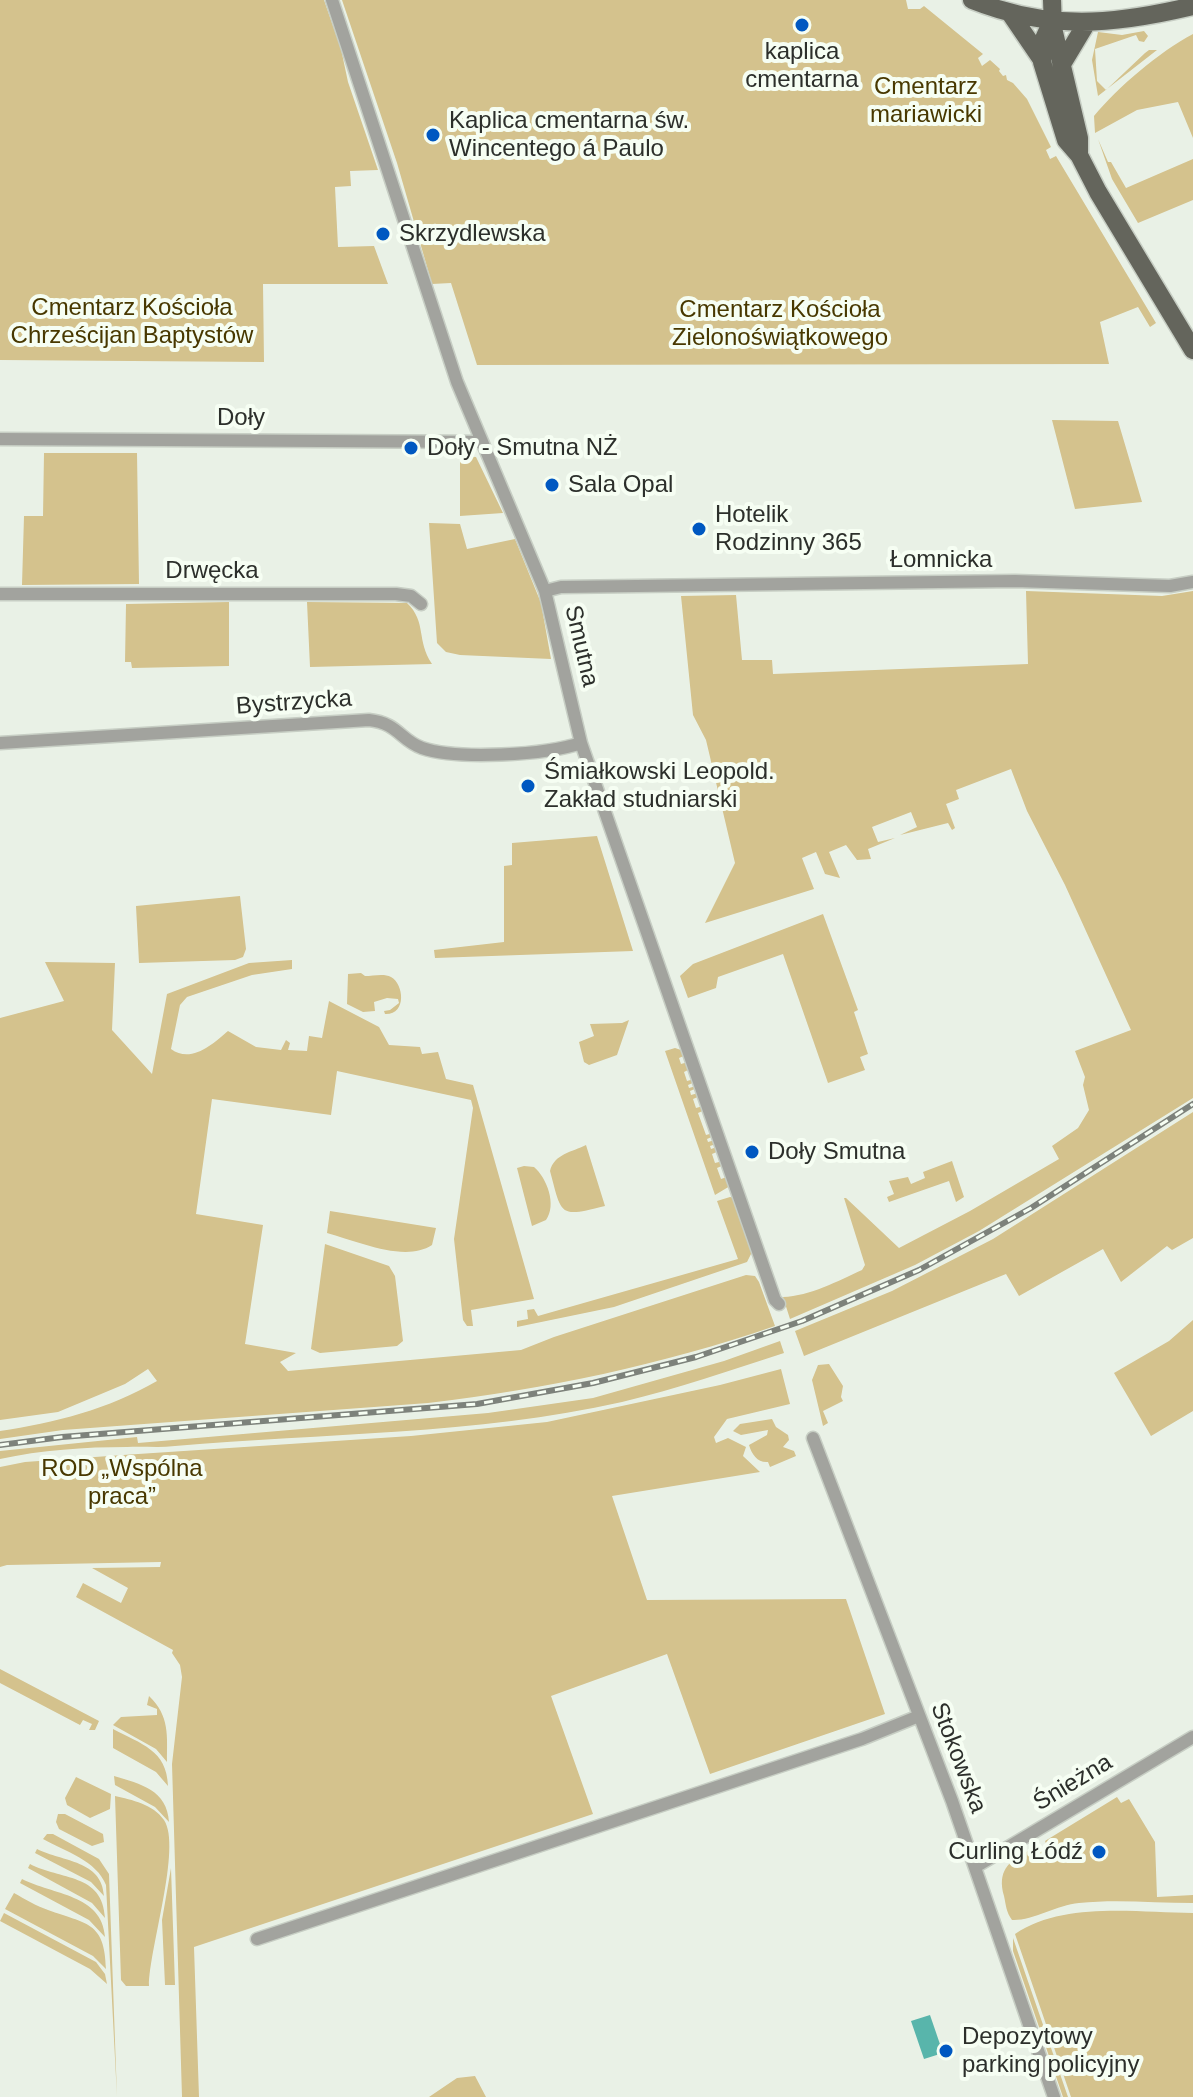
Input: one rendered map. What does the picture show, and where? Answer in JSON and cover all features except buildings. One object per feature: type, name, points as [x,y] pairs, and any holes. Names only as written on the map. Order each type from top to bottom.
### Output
[{"type":"main road","points":[[972,0],[1010,13],[1086,24],[1136,19],[1193,6]]},
{"type":"main road","points":[[1052,0],[1052,21],[1079,138],[1079,155]]},
{"type":"main road","points":[[1010,13],[1042,62],[1068,144],[1079,155],[1193,350]]},
{"type":"main road","points":[[1042,62],[1043,41],[1052,21]]},
{"type":"main road","points":[[1062,64],[1086,24]]},
{"type":"street","name":"Smutna","points":[[332,0],[453,370],[545,591],[581,743],[775,1300],[779,1304]]},
{"type":"street","name":"Doły","points":[[0,439],[482,442]]},
{"type":"street","name":"Łomnicka","points":[[545,591],[561,587],[704,583],[1015,581],[1170,586],[1193,582]]},
{"type":"street","name":"Drwęcka","points":[[0,594],[396,594],[411,596],[421,604]]},
{"type":"street","name":"Bystrzycka","points":[[0,743],[369,720],[389,724],[418,746],[440,753],[533,751],[581,743]]},
{"type":"street","name":"Stokowska","points":[[813,1438],[975,1867],[1054,2097]]},
{"type":"street","points":[[257,1939],[862,1739],[919,1716]]},
{"type":"street","name":"Śnieżna","points":[[975,1867],[1193,1737]]},
{"type":"green space","name":"Cmentarz Kościoła Chrześcijan Baptystów","points":[[0,0],[324,0],[378,170],[350,171],[351,186],[335,187],[338,247],[374,246],[388,284],[263,284],[264,362],[0,360]]},
{"type":"green space","points":[[342,0],[906,0],[908,9],[924,6],[983,54],[978,58],[982,66],[990,60],[1027,99],[1051,147],[1046,150],[1050,159],[1056,156],[1156,323],[1150,327],[1138,307],[1100,322],[1109,364],[477,365],[451,283],[432,284],[397,163]]},
{"type":"green space","points":[[1144,31],[1148,36],[1144,42],[1139,41],[1136,35],[1095,49],[1097,81],[1106,90],[1098,96],[1092,60],[1098,32],[1122,35]]},
{"type":"green space","points":[[1193,34],[1193,138],[1178,102],[1137,110],[1095,133],[1094,116],[1115,93],[1153,60]]},
{"type":"green space","points":[[1157,50],[1107,89],[1145,53]]},
{"type":"green space","points":[[1098,139],[1108,162],[1111,162],[1126,188],[1193,159],[1193,200],[1138,223],[1112,179]]},
{"type":"green space","points":[[1052,420],[1118,421],[1142,502],[1075,509]]},
{"type":"green space","points":[[44,453],[137,453],[139,584],[22,585],[24,516],[43,516]]},
{"type":"green space","points":[[460,456],[476,457],[503,513],[460,516]]},
{"type":"green space","points":[[429,523],[460,524],[467,549],[515,539],[541,603],[551,659],[460,655],[446,652],[437,643]]},
{"type":"green space","points":[[1026,591],[1162,596],[1193,591],[1193,1098],[979,1231],[915,1265],[790,1319],[783,1297],[824,1287],[862,1270],[865,1265],[844,1198],[899,1248],[1059,1159],[1052,1146],[1078,1128],[1089,1110],[1083,1085],[1085,1077],[1075,1051],[1131,1030],[1065,885],[1027,811],[1011,769],[956,790],[959,799],[946,804],[955,828],[952,830],[948,823],[900,835],[917,827],[911,812],[872,827],[878,842],[895,838],[868,849],[871,859],[857,860],[846,845],[829,852],[840,878],[825,874],[816,852],[802,858],[814,889],[705,923],[735,863],[706,740],[693,715],[681,596],[736,595],[742,660],[772,660],[773,674],[1028,664]]},
{"type":"green space","points":[[229,602],[229,666],[132,668],[131,662],[125,662],[126,604]]},
{"type":"green space","points":[[307,602],[407,603],[417,617],[424,647],[432,664],[310,667]]},
{"type":"green space","points":[[597,836],[633,951],[435,958],[434,950],[504,942],[504,866],[512,865],[512,843]]},
{"type":"green space","points":[[240,896],[246,949],[243,957],[235,960],[139,963],[136,906]]},
{"type":"green space","points":[[823,914],[858,1010],[854,1012],[868,1054],[860,1057],[865,1070],[828,1083],[783,954],[718,977],[716,988],[688,998],[680,976],[693,964]]},
{"type":"green space","points":[[292,960],[292,969],[252,975],[187,997],[180,1005],[171,1049],[179,1053],[194,1053],[228,1031],[256,1047],[281,1050],[286,1040],[290,1043],[288,1050],[307,1051],[309,1036],[322,1038],[329,1001],[379,1027],[389,1045],[420,1047],[422,1054],[438,1052],[446,1079],[473,1085],[534,1299],[471,1310],[473,1326],[467,1326],[463,1320],[454,1239],[473,1108],[471,1100],[337,1071],[331,1115],[212,1099],[196,1214],[263,1225],[245,1344],[296,1353],[280,1362],[288,1371],[521,1350],[746,1275],[755,1276],[759,1282],[775,1326],[646,1364],[560,1383],[472,1397],[428,1403],[63,1430],[0,1439],[0,1431],[81,1414],[120,1400],[157,1381],[148,1369],[125,1384],[58,1412],[0,1420],[0,1018],[64,1001],[45,962],[115,963],[112,1030],[152,1074],[167,994],[249,963]]},
{"type":"green space","points":[[361,973],[365,976],[388,976],[395,981],[401,992],[400,1005],[397,1010],[385,1014],[384,1011],[399,1003],[398,999],[374,1002],[375,1011],[363,1012],[347,1004],[348,974]]},
{"type":"green space","points":[[629,1020],[617,1055],[589,1065],[584,1062],[579,1042],[594,1036],[590,1024]]},
{"type":"green space","points":[[675,1048],[686,1055],[679,1058],[681,1064],[688,1062],[690,1069],[684,1072],[687,1081],[694,1079],[695,1082],[688,1085],[689,1088],[697,1088],[690,1091],[691,1095],[698,1093],[700,1096],[693,1099],[696,1108],[703,1106],[705,1110],[698,1113],[706,1135],[713,1133],[714,1136],[707,1139],[708,1142],[715,1140],[716,1144],[710,1146],[711,1149],[717,1147],[719,1151],[712,1154],[715,1163],[723,1161],[724,1165],[717,1168],[721,1179],[727,1177],[730,1186],[715,1195],[665,1051]]},
{"type":"green space","points":[[1193,1112],[1193,1238],[1172,1250],[1167,1246],[1121,1282],[1103,1249],[1019,1296],[1006,1274],[804,1356],[795,1331],[892,1291],[993,1239]]},
{"type":"green space","points":[[586,1145],[605,1206],[570,1212],[560,1205],[550,1171],[559,1157]]},
{"type":"green space","points":[[952,1161],[964,1197],[956,1202],[949,1181],[889,1202],[887,1197],[894,1194],[889,1181],[908,1177],[911,1184],[925,1178],[923,1172]]},
{"type":"green space","points":[[534,1167],[539,1172],[546,1185],[551,1207],[546,1220],[532,1226],[517,1168]]},
{"type":"green space","points":[[735,1198],[753,1250],[747,1262],[614,1307],[517,1327],[517,1321],[528,1319],[527,1310],[534,1309],[538,1316],[738,1259],[717,1201]]},
{"type":"green space","points":[[330,1211],[436,1228],[432,1245],[421,1250],[395,1251],[327,1233]]},
{"type":"green space","points":[[325,1244],[389,1266],[395,1276],[403,1341],[397,1346],[320,1353],[311,1349]]},
{"type":"green space","points":[[1193,1320],[1193,1411],[1151,1436],[1114,1373],[1169,1341]]},
{"type":"green space","points":[[780,1341],[784,1353],[663,1391],[567,1413],[399,1432],[169,1447],[79,1448],[0,1459],[0,1451],[137,1437],[138,1443],[488,1413],[593,1398],[724,1361]]},
{"type":"green space","points":[[829,1364],[843,1386],[843,1401],[823,1411],[828,1423],[823,1426],[812,1380],[818,1365]]},
{"type":"green space","name":"ROD „Wspólna praca”","points":[[781,1369],[790,1404],[727,1419],[714,1437],[716,1443],[728,1438],[746,1447],[743,1456],[760,1472],[612,1496],[647,1600],[846,1599],[885,1714],[710,1774],[667,1654],[551,1696],[593,1814],[194,1947],[199,2097],[182,2097],[172,1764],[182,1677],[180,1665],[173,1650],[76,1597],[83,1583],[121,1603],[128,1588],[92,1568],[160,1567],[161,1562],[0,1567],[0,1467],[25,1462],[411,1436],[547,1422]]},
{"type":"green space","points":[[772,1419],[776,1427],[788,1435],[789,1440],[783,1447],[794,1451],[796,1456],[770,1467],[768,1462],[756,1458],[749,1445],[767,1435],[768,1430],[741,1435],[733,1431],[740,1424]]},
{"type":"green space","points":[[0,1669],[99,1721],[95,1730],[89,1730],[92,1724],[83,1720],[80,1725],[0,1683]]},
{"type":"green space","points":[[149,1696],[164,1719],[167,1762],[156,1749],[113,1725],[121,1717],[157,1715],[157,1709],[147,1705]]},
{"type":"green space","points":[[113,1729],[158,1756],[168,1786],[156,1772],[113,1748]]},
{"type":"green space","points":[[114,1776],[158,1795],[169,1822],[155,1807],[115,1785]]},
{"type":"green space","points":[[76,1777],[111,1794],[110,1809],[90,1818],[67,1805],[65,1798]]},
{"type":"green space","points":[[115,1796],[154,1810],[164,1820],[169,1833],[167,1875],[149,1986],[126,1986],[121,1980]]},
{"type":"green space","points":[[1117,1797],[1121,1803],[1129,1799],[1155,1842],[1157,1897],[1193,1895],[1193,1903],[1079,1903],[1012,1920],[1002,1888],[1003,1874],[1010,1863],[1028,1851],[1032,1856],[1048,1848],[1045,1841]]},
{"type":"green space","points":[[58,1814],[65,1814],[103,1834],[104,1842],[92,1846],[59,1829],[56,1822]]},
{"type":"green space","points":[[47,1834],[53,1834],[99,1859],[109,1874],[117,2097],[106,1885],[88,1863],[43,1839]]},
{"type":"green space","points":[[37,1849],[89,1869],[102,1884],[104,1896],[91,1882],[35,1853]]},
{"type":"green space","points":[[30,1864],[88,1885],[97,1893],[105,1918],[92,1903],[28,1868]]},
{"type":"green space","points":[[171,1868],[175,1985],[165,1985],[162,1920]]},
{"type":"green space","points":[[22,1879],[86,1904],[102,1923],[105,1937],[89,1920],[20,1883]]},
{"type":"green space","points":[[14,1893],[91,1927],[102,1942],[106,1969],[93,1956],[5,1909]]},
{"type":"green space","points":[[4,1913],[96,1962],[105,1974],[107,1984],[90,1969],[0,1921]]},
{"type":"green space","points":[[1078,1913],[1193,1913],[1193,2097],[1071,2097],[1015,1934],[1034,1924]]},
{"type":"green space","points":[[1013,1938],[1068,2097],[1063,2097],[1013,1951]]},
{"type":"green space","points":[[475,2076],[486,2097],[429,2097],[457,2078]]},
{"type":"water","points":[[930,2015],[943,2053],[924,2059],[911,2021]]},
{"type":"railway","points":[[0,1445],[62,1437],[477,1404],[593,1383],[696,1357],[802,1321],[919,1270],[1031,1208],[1193,1104]]},
{"type":"place","name":"kaplica cmentarna","points":[[802,25]]},
{"type":"place","name":"Kaplica cmentarna św. Wincentego á Paulo","points":[[433,135]]},
{"type":"place","name":"Skrzydlewska","points":[[383,234]]},
{"type":"place","name":"Doły - Smutna NŻ","points":[[411,448]]},
{"type":"place","name":"Sala Opal","points":[[552,485]]},
{"type":"place","name":"Hotelik Rodzinny 365","points":[[699,529]]},
{"type":"place","name":"Śmiałkowski Leopold. Zakład studniarski","points":[[528,786]]},
{"type":"place","name":"Doły Smutna","points":[[752,1152]]},
{"type":"place","name":"Curling Łódź","points":[[1099,1852]]},
{"type":"place","name":"Depozytowy parking policyjny","points":[[946,2051]]},
{"type":"park label","name":"Cmentarz mariawicki","points":[[926,101]]},
{"type":"park label","name":"Cmentarz Kościoła Zielonoświątkowego","points":[[780,324]]}]
